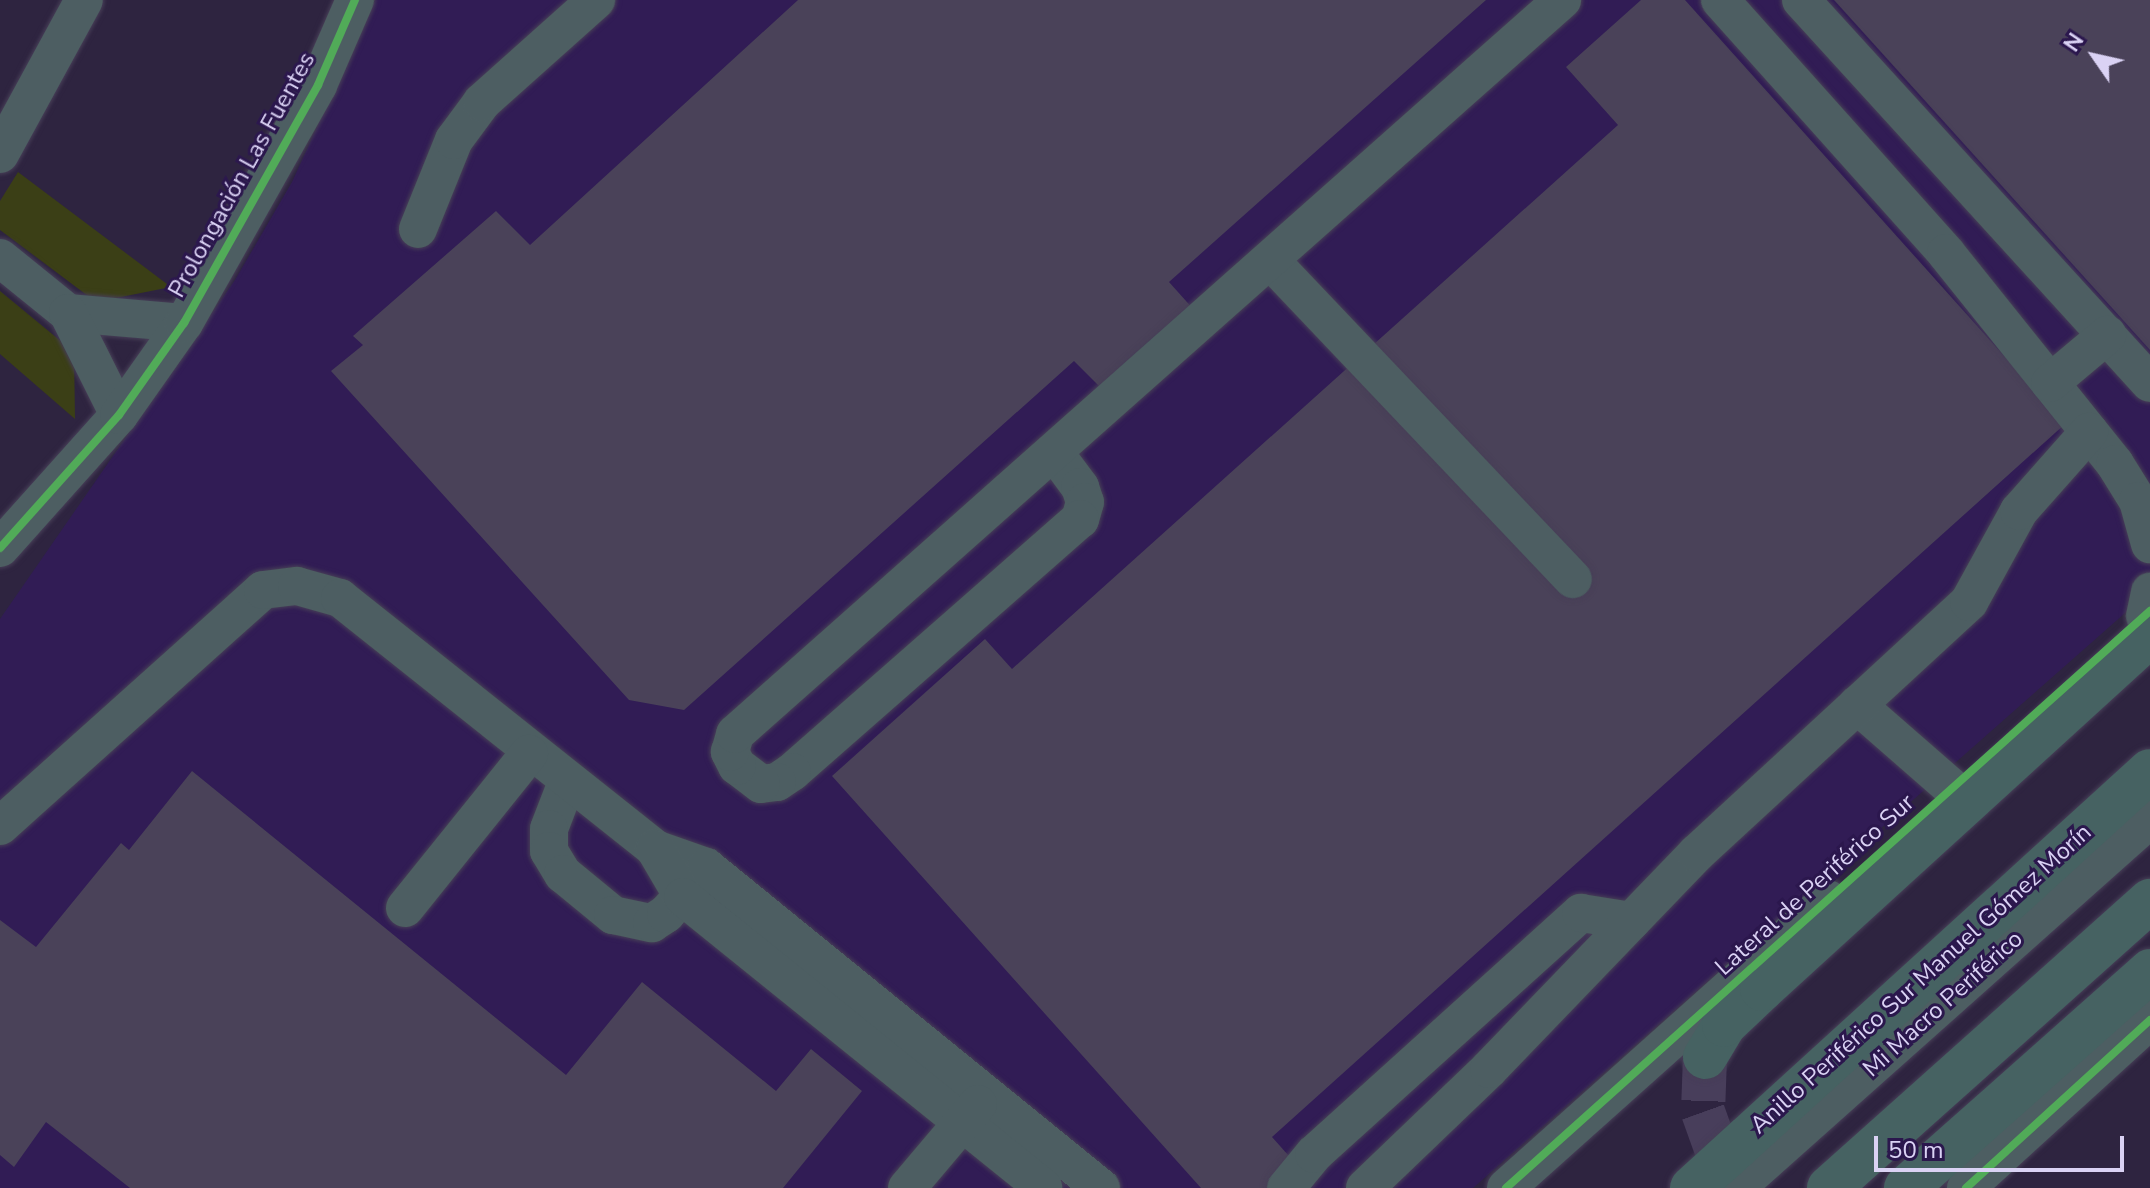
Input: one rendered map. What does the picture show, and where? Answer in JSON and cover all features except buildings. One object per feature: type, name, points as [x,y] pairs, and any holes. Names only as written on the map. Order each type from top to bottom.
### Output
[{"type":"highway","points":[[1705,1057],[1724,1025],[2149,614]]},
{"type":"highway","name":"Anillo Periférico Sur Manuel Gómez Morín","points":[[1692,1188],[2150,771]]},
{"type":"highway","points":[[1829,1188],[2150,901]]},
{"type":"highway","points":[[1906,1188],[2150,971]]},
{"type":"street","points":[[0,154],[84,0]]},
{"type":"street","name":"Prolongación Las Fuentes","points":[[0,548],[119,415],[184,323],[318,85],[355,0]]},
{"type":"street","points":[[418,229],[454,140],[482,102],[596,0]]},
{"type":"street","points":[[1054,452],[1080,487],[1085,502],[1080,519],[792,772],[777,782],[761,784],[737,766],[730,752],[735,734],[1562,0]]},
{"type":"street","points":[[1720,0],[1946,253],[2144,496],[2150,544]]},
{"type":"street","points":[[1801,0],[2149,380]]},
{"type":"street","points":[[0,258],[68,313],[119,415]]},
{"type":"street","points":[[1270,260],[1573,579]]},
{"type":"street","points":[[68,313],[184,323]]},
{"type":"street","points":[[2050,383],[2107,335]]},
{"type":"street","points":[[1365,1188],[1631,921],[1969,602],[2019,511],[2089,432]]},
{"type":"street","points":[[0,826],[263,590],[297,586],[340,598],[529,754],[655,849],[706,867],[974,1109],[1043,1188]]},
{"type":"street","name":"Lateral de Periférico Sur","points":[[1506,1188],[2149,614]]},
{"type":"street","points":[[1857,705],[1952,788]]},
{"type":"street","points":[[405,908],[529,754]]},
{"type":"street","points":[[567,782],[549,829],[549,851],[563,874],[613,915],[632,923],[652,923],[683,897],[706,867]]},
{"type":"street","name":"Mi Macro Periférico","points":[[1736,1188],[2150,819]]},
{"type":"street","name":"Mi Macro Periférico","points":[[1772,1188],[2150,847]]},
{"type":"street","points":[[655,849],[683,897],[974,1109],[1101,1188]]},
{"type":"street","points":[[1286,1188],[1314,1154],[1581,913],[1631,921]]},
{"type":"street","points":[[1967,1188],[2150,1020]]},
{"type":"street","points":[[907,1188],[974,1109]]},
{"type":"shaded area","points":[[375,0],[2150,0],[2150,591],[1473,1188],[0,1188],[0,619],[235,280],[292,182]]},
{"type":"green space","points":[[18,172],[171,287],[96,302],[0,230],[0,201]]},
{"type":"green space","points":[[0,291],[74,352],[75,419],[0,354]]},
{"type":"tunnel","points":[[1705,1057],[1703,1112],[1717,1151],[1751,1186]]},
{"type":"cycle path","points":[[0,548],[119,415],[184,323],[318,85],[355,0]]},
{"type":"cycle path","points":[[1506,1188],[2150,611]]},
{"type":"cycle path","points":[[1966,1188],[2150,1020]]}]
